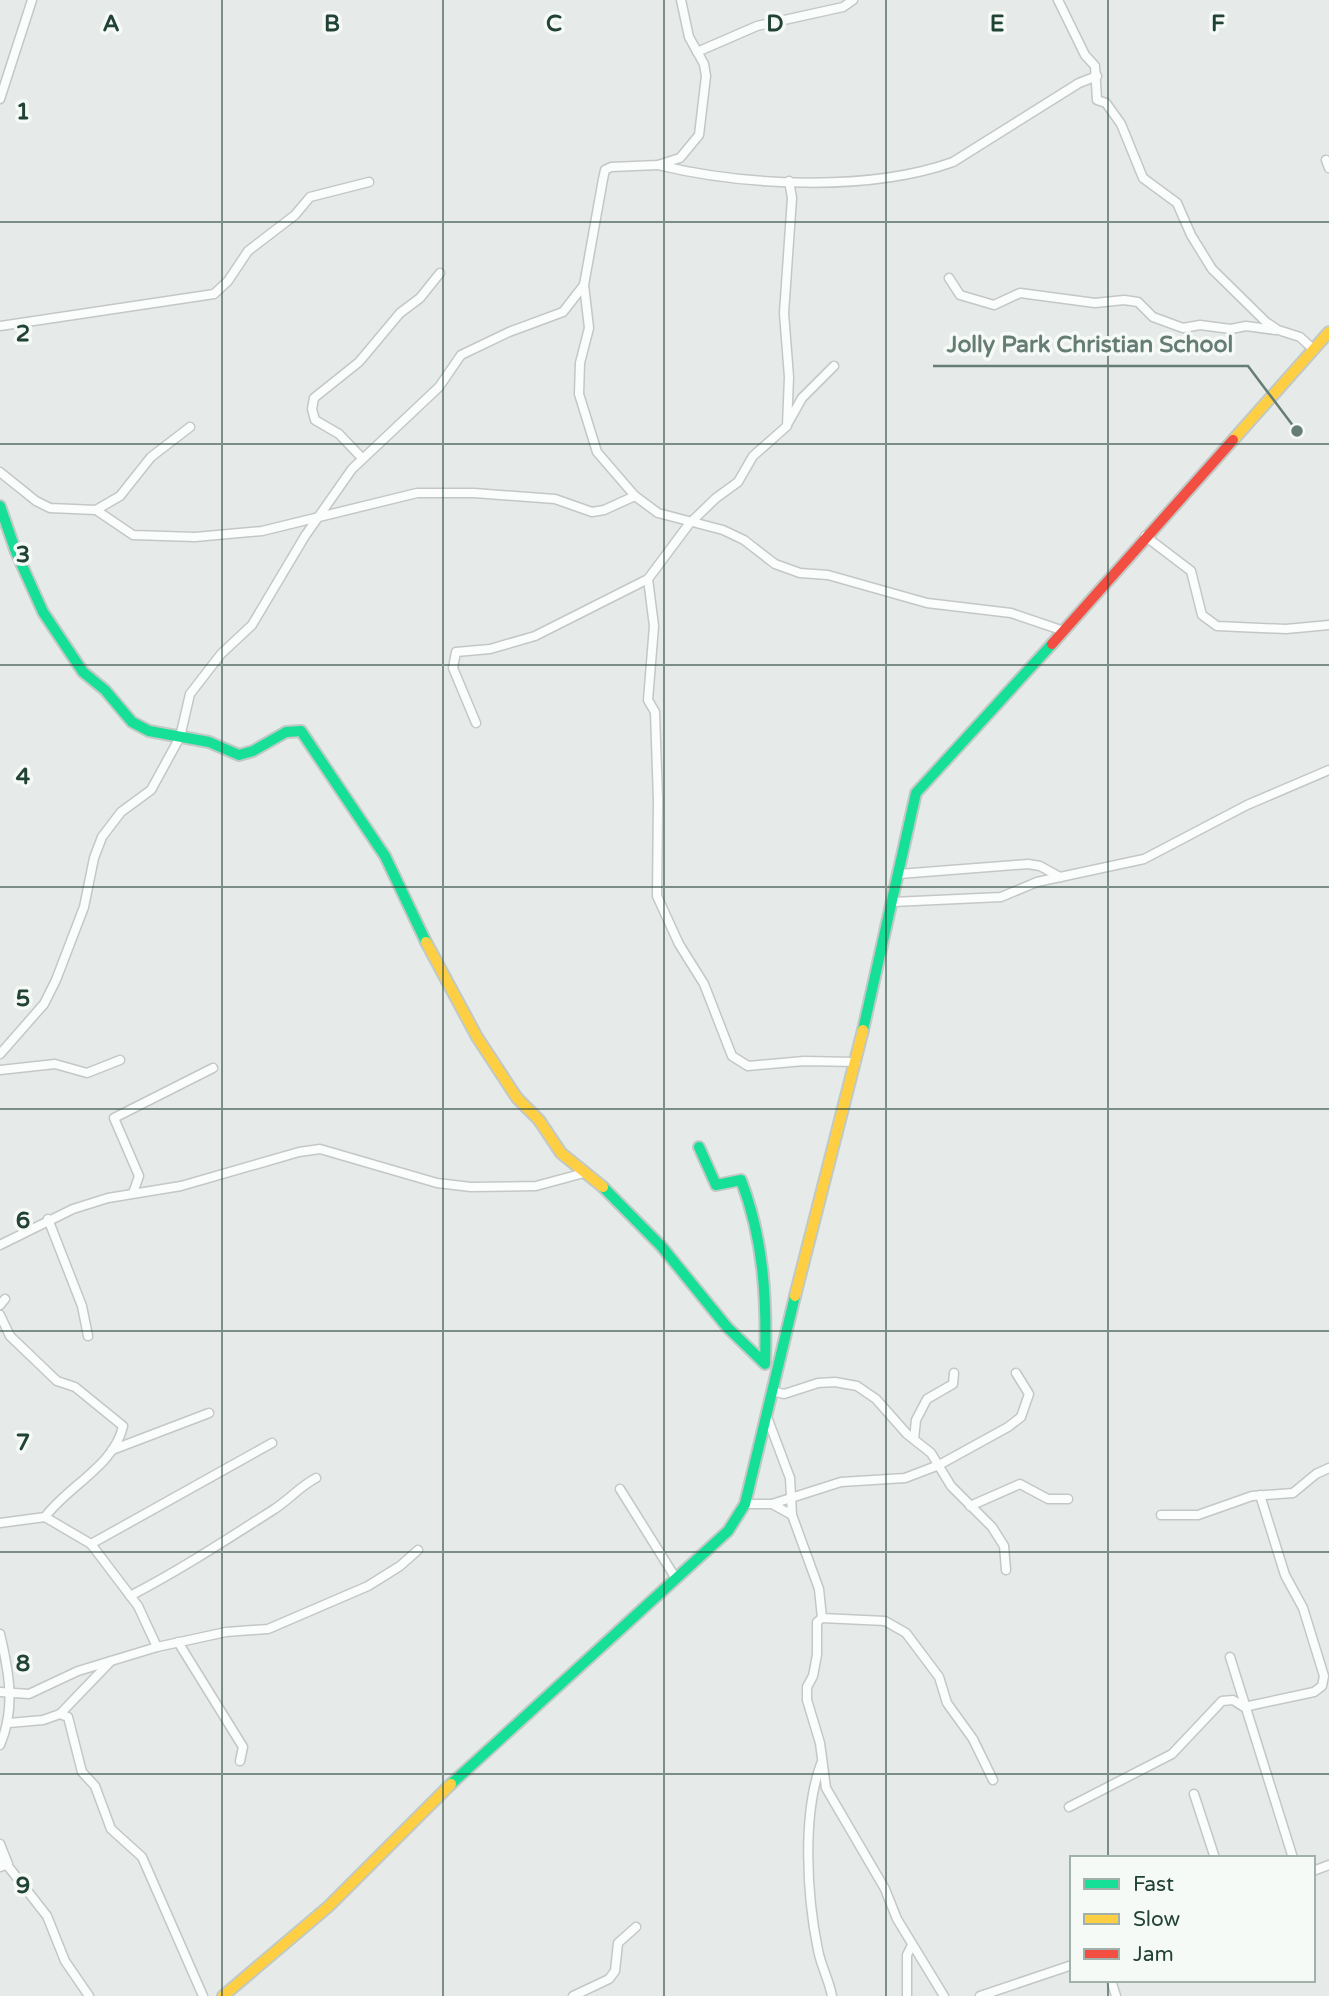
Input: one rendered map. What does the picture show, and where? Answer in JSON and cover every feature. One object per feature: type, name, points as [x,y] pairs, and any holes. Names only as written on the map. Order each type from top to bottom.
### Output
[{"type":"street","points":[[0,98],[32,0]]},
{"type":"street","points":[[658,165],[680,158],[699,135],[704,118],[706,76],[689,37],[681,0]]},
{"type":"street","points":[[697,52],[757,26],[843,7],[853,0]]},
{"type":"street","points":[[1058,0],[1085,55],[1095,66],[1097,76],[1094,94],[1097,100],[1107,103],[1121,124],[1143,178],[1177,202],[1191,235],[1212,269],[1248,306],[1278,330]]},
{"type":"street","points":[[1064,631],[1011,613],[927,603],[828,575],[800,573],[775,564],[744,540],[723,530],[689,524],[657,513],[635,496],[597,452],[579,394],[580,363],[589,328],[584,285],[605,170],[611,167],[658,165],[728,177],[835,184],[852,179],[890,179],[909,171],[934,169],[953,162],[1079,83],[1097,76]]},
{"type":"street","points":[[787,426],[789,377],[784,313],[792,198],[789,181]]},
{"type":"street","points":[[0,326],[214,294],[228,281],[248,251],[295,215],[310,197],[369,182]]},
{"type":"street","points":[[362,458],[339,434],[315,420],[312,409],[314,398],[359,362],[400,313],[420,298],[440,273]]},
{"type":"street","points":[[949,278],[960,295],[994,305],[1020,293],[1095,303],[1124,300],[1138,302],[1153,317],[1183,328],[1200,325],[1278,330],[1300,337],[1314,350]]},
{"type":"street","points":[[0,1054],[44,1004],[56,980],[80,917],[94,858],[102,837],[121,812],[151,790],[180,737],[190,694],[221,654],[252,625],[319,518],[362,458],[439,387],[461,355],[509,332],[563,312],[584,285]]},
{"type":"street","points":[[223,1996],[329,1906],[470,1765],[728,1531],[745,1504],[856,1062],[899,874],[910,809],[923,781],[968,738],[1329,332]]},
{"type":"street","points":[[476,723],[453,668],[456,652],[490,649],[535,636],[648,579],[689,524],[716,498],[738,482],[753,456],[787,426],[802,398],[834,366]]},
{"type":"street","points":[[96,510],[120,496],[151,457],[190,427]]},
{"type":"street","points":[[0,472],[36,501],[50,508],[96,510],[133,535],[195,537],[262,531],[417,494],[474,493],[555,499],[593,512],[635,496]]},
{"type":"street","points":[[0,506],[39,605],[83,672],[105,690],[132,722],[149,731],[222,746],[239,755],[253,751],[286,732],[301,731],[385,856],[435,962],[506,1084],[538,1120],[561,1153],[599,1183],[662,1247],[727,1326],[765,1364]]},
{"type":"street","points":[[1145,536],[1191,571],[1202,615],[1217,626],[1286,629],[1329,625]]},
{"type":"street","points":[[648,579],[654,626],[648,700],[655,712],[659,812],[657,896],[664,913],[704,984],[732,1056],[738,1063],[748,1066],[856,1062]]},
{"type":"street","points":[[893,902],[1001,897],[1037,882],[1144,859],[1247,805],[1329,770]]},
{"type":"street","points":[[899,874],[1028,864],[1040,866],[1061,877]]},
{"type":"street","points":[[0,1070],[55,1064],[87,1073],[120,1060]]},
{"type":"street","points":[[133,1193],[139,1176],[114,1118],[213,1068]]},
{"type":"street","points":[[699,1147],[716,1185],[741,1180],[749,1198],[766,1269],[765,1364],[773,1387],[783,1394],[818,1383],[835,1382],[857,1386],[876,1399],[931,1453],[951,1486],[992,1527],[1004,1546],[1006,1570]]},
{"type":"street","points":[[0,1245],[72,1209],[133,1193],[181,1186],[299,1152],[320,1149],[437,1183],[471,1187],[536,1186],[584,1173]]},
{"type":"street","points":[[48,1219],[82,1306],[88,1336]]},
{"type":"street","points":[[0,1315],[10,1336],[39,1365],[57,1381],[75,1387],[123,1426],[112,1450]]},
{"type":"street","points":[[914,1439],[916,1420],[927,1399],[953,1384],[954,1373]]},
{"type":"street","points":[[745,1504],[772,1504],[841,1482],[905,1478],[939,1465],[998,1434],[1021,1417],[1029,1394],[1016,1373]]},
{"type":"street","points":[[46,1517],[58,1499],[112,1450],[209,1413]]},
{"type":"street","points":[[767,1417],[790,1478],[792,1515],[819,1589],[822,1618]]},
{"type":"street","points":[[91,1544],[272,1443]]},
{"type":"street","points":[[1161,1515],[1198,1516],[1260,1495],[1293,1493],[1316,1474],[1329,1468]]},
{"type":"street","points":[[130,1595],[181,1570],[276,1508],[300,1486],[316,1478]]},
{"type":"street","points":[[970,1506],[1020,1484],[1048,1499],[1068,1499]]},
{"type":"street","points":[[620,1489],[675,1577]]},
{"type":"street","points":[[1069,1807],[1172,1754],[1223,1701],[1233,1700],[1244,1707],[1314,1692],[1322,1686],[1324,1676],[1303,1608],[1285,1575],[1260,1495]]},
{"type":"street","points":[[772,1504],[792,1515]]},
{"type":"street","points":[[0,1522],[46,1517],[91,1544],[130,1595],[157,1647]]},
{"type":"street","points":[[0,1692],[29,1694],[113,1659],[157,1647],[226,1632],[268,1629],[368,1586],[400,1566],[418,1550]]},
{"type":"street","points":[[944,1996],[897,1919],[885,1889],[833,1805],[826,1788],[820,1743],[810,1717],[807,1687],[813,1676],[817,1655],[817,1622],[822,1618],[885,1621],[906,1633],[939,1677],[947,1703],[973,1740],[993,1780]]},
{"type":"street","points":[[0,1634],[10,1693],[9,1723],[0,1745]]},
{"type":"street","points":[[178,1642],[243,1747],[240,1761]]},
{"type":"street","points":[[1230,1657],[1292,1856]]},
{"type":"street","points":[[9,1723],[43,1720],[60,1714],[113,1659]]},
{"type":"street","points":[[60,1714],[68,1717],[82,1772],[95,1786],[111,1829],[142,1857],[203,1996]]},
{"type":"street","points":[[822,1761],[811,1799],[809,1867],[815,1934],[832,1996]]},
{"type":"street","points":[[1194,1794],[1214,1856]]},
{"type":"street","points":[[0,1844],[4,1866]]},
{"type":"street","points":[[0,1856],[4,1866],[47,1916],[65,1961],[89,1996]]},
{"type":"street","points":[[573,1996],[609,1979],[615,1971],[618,1943],[636,1927]]},
{"type":"street","points":[[907,1996],[907,1955],[912,1945]]},
{"type":"street","points":[[980,1996],[1070,1966]]},
{"type":"traffic: fast","points":[[0,506],[16,552],[43,612],[83,672],[105,690],[132,722],[149,731],[209,742],[239,755],[253,751],[286,732],[301,731],[385,856],[426,942]]},
{"type":"traffic: fast","points":[[863,1030],[916,793],[1052,644]]},
{"type":"traffic: fast","points":[[603,1187],[662,1247],[727,1327],[765,1364],[762,1271],[749,1203],[741,1180],[716,1185],[699,1147]]},
{"type":"traffic: fast","points":[[451,1784],[728,1531],[745,1504],[795,1296]]},
{"type":"traffic: slow","points":[[1233,440],[1329,332]]},
{"type":"traffic: slow","points":[[426,942],[477,1037],[517,1098],[539,1120],[561,1153],[603,1187]]},
{"type":"traffic: slow","points":[[795,1296],[863,1030]]},
{"type":"traffic: slow","points":[[223,1996],[329,1906],[451,1784]]},
{"type":"traffic: jam","points":[[1052,644],[1233,440]]},
{"type":"place","name":"Jolly Park Christian School","points":[[1297,431]]}]
